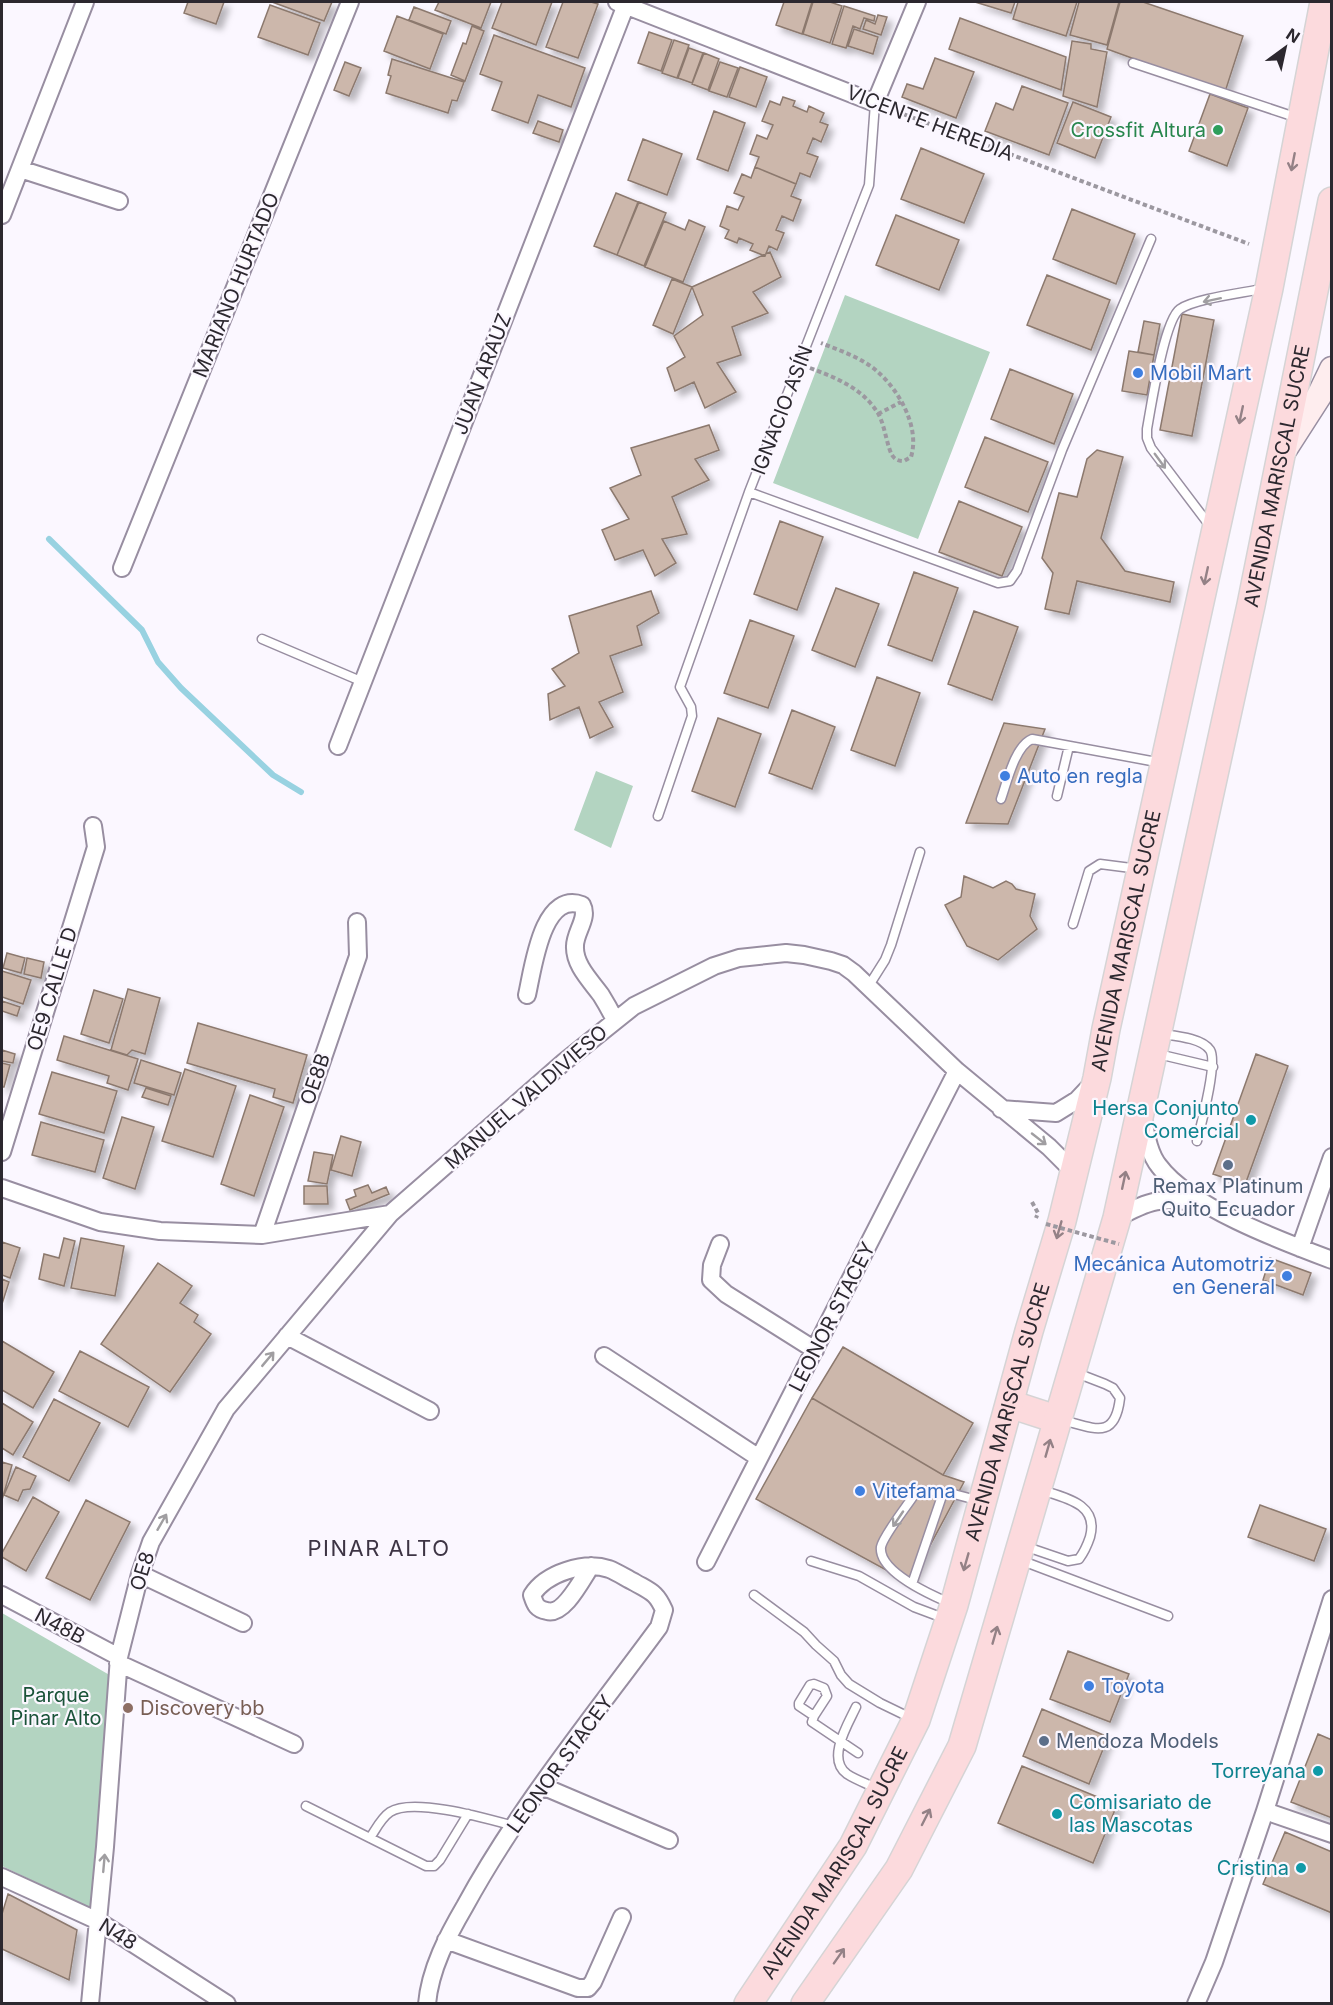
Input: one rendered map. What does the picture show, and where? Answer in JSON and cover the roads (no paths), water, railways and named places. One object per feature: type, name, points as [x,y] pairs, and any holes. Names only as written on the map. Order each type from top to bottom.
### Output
[{"type":"main road","name":"AVENIDA MARISCAL SUCRE","points":[[747,2004],[853,1846],[916,1720],[952,1613],[1075,1173],[1097,1078],[1269,288],[1324,2]]},
{"type":"main road","name":"AVENIDA MARISCAL SUCRE","points":[[805,2004],[899,1869],[962,1746],[1056,1419],[1117,1218],[1251,605],[1332,201]]},
{"type":"main road","points":[[1281,454],[1319,396],[1332,369]]},
{"type":"main road","points":[[1010,1404],[1056,1419]]},
{"type":"street","points":[[2,215],[85,2]]},
{"type":"street","name":"MARIANO HURTADO","points":[[122,568],[350,2]]},
{"type":"street","name":"IGNACIO ASÍN","points":[[876,103],[917,2]]},
{"type":"street","name":"VICENTE HEREDIA","points":[[623,3],[876,103]]},
{"type":"street","name":"JUAN ARAUZ","points":[[338,746],[623,3]]},
{"type":"street","points":[[20,168],[119,201]]},
{"type":"street","name":"OE9 CALLE D","points":[[2,1152],[96,847],[93,826]]},
{"type":"street","points":[[527,995],[546,923],[554,910],[566,903],[575,902],[585,909],[574,945],[576,958],[615,1020]]},
{"type":"street","name":"OE8B","points":[[262,1235],[358,956],[357,922]]},
{"type":"street","name":"MANUEL VALDIVIESO","points":[[390,1214],[564,1062],[634,1006],[714,966],[739,958],[786,953],[817,957],[843,965],[957,1071],[1000,1109],[1049,1147],[1075,1173]]},
{"type":"street","name":"LEONOR STACEY","points":[[706,1562],[957,1071]]},
{"type":"street","points":[[1000,1109],[1056,1113],[1077,1100],[1097,1078]]},
{"type":"street","points":[[1140,1106],[1149,1144],[1157,1165],[1174,1183],[1203,1203],[1300,1248],[1332,1260]]},
{"type":"street","points":[[1300,1248],[1332,1157]]},
{"type":"street","points":[[2,1188],[100,1222],[160,1231],[262,1235],[390,1214]]},
{"type":"street","points":[[1117,1218],[1144,1203],[1160,1200],[1203,1203]]},
{"type":"street","name":"OE8","points":[[90,2004],[118,1660],[140,1574],[151,1542],[226,1409],[390,1214]]},
{"type":"street","points":[[720,1245],[712,1265],[711,1280],[726,1294],[815,1350]]},
{"type":"street","points":[[287,1336],[430,1411]]},
{"type":"street","points":[[604,1356],[759,1458]]},
{"type":"street","name":"LEONOR STACEY","points":[[427,2004],[428,1993],[446,1940],[486,1868],[659,1627],[664,1610],[658,1596],[609,1569],[591,1566]]},
{"type":"street","points":[[140,1574],[243,1623]]},
{"type":"street","name":"N48B","points":[[2,1595],[118,1660],[294,1744]]},
{"type":"street","points":[[1196,2004],[1214,1962],[1265,1811],[1332,1599]]},
{"type":"street","points":[[543,1786],[669,1840]]},
{"type":"street","points":[[1265,1811],[1332,1834]]},
{"type":"street","name":"N48","points":[[2,1877],[98,1921],[227,2004]]},
{"type":"street","points":[[446,1940],[578,1988],[588,1988],[593,1982],[622,1917]]},
{"type":"lane","points":[[1133,63],[1301,119]]},
{"type":"lane","name":"IGNACIO ASÍN","points":[[658,816],[692,716],[691,707],[680,687],[749,492],[869,185],[876,103]]},
{"type":"lane","points":[[749,492],[998,583],[1010,580],[1017,571],[1062,450],[1151,239]]},
{"type":"lane","points":[[1215,534],[1151,448],[1147,438],[1166,336],[1172,318],[1179,310],[1205,301],[1269,288]]},
{"type":"lane","points":[[262,639],[363,682]]},
{"type":"lane","points":[[1001,799],[1020,750],[1025,742],[1032,739],[1165,764]]},
{"type":"lane","points":[[1057,796],[1069,746]]},
{"type":"lane","points":[[868,987],[885,960],[891,945],[920,852]]},
{"type":"lane","points":[[1073,924],[1089,871],[1100,864],[1142,870]]},
{"type":"lane","points":[[1154,1042],[1213,1067]]},
{"type":"lane","points":[[1154,1042],[1205,1045],[1211,1051],[1213,1067],[1197,1141]]},
{"type":"lane","points":[[1056,1419],[1094,1428],[1106,1428],[1113,1424],[1118,1413],[1120,1398],[1113,1388],[1071,1371]]},
{"type":"lane","points":[[1018,1552],[1068,1561],[1079,1558],[1086,1550],[1092,1529],[1091,1515],[1085,1509],[1071,1500],[1036,1488]]},
{"type":"lane","points":[[952,1613],[898,1574],[883,1558],[881,1548],[914,1495],[931,1490],[983,1502]]},
{"type":"lane","points":[[912,1584],[944,1493]]},
{"type":"lane","points":[[1018,1552],[1168,1616]]},
{"type":"lane","points":[[811,1561],[859,1576],[914,1607],[952,1613]]},
{"type":"lane","points":[[754,1595],[804,1632],[834,1661],[849,1684],[880,1703],[916,1720]]},
{"type":"lane","points":[[856,1707],[840,1742],[838,1755],[841,1767],[848,1774],[881,1791]]},
{"type":"lane","points":[[814,1716],[812,1722],[815,1726],[858,1753]]},
{"type":"lane","points":[[306,1806],[426,1866],[434,1866],[440,1860],[468,1814]]},
{"type":"lane","points":[[370,1838],[383,1818],[395,1810],[439,1809],[514,1826]]},
{"type":"waterway","points":[[49,539],[142,630],[158,662],[181,688],[273,775],[301,792]]},
{"type":"place","name":"Crossfit Altura","points":[[1218,130]]},
{"type":"place","name":"Mobil Mart","points":[[1138,373]]},
{"type":"place","name":"Auto en regla","points":[[1005,776]]},
{"type":"place","name":"Hersa Conjunto Comercial","points":[[1251,1120]]},
{"type":"place","name":"Remax Platinum Quito Ecuador","points":[[1228,1165]]},
{"type":"place","name":"Mecánica Automotriz en General","points":[[1287,1276]]},
{"type":"place","name":"Vitefama","points":[[860,1491]]},
{"type":"place","name":"Toyota","points":[[1089,1686]]},
{"type":"place","name":"Discovery bb","points":[[128,1708]]},
{"type":"place","name":"Mendoza Models","points":[[1044,1741]]},
{"type":"place","name":"Torreyana","points":[[1318,1771]]},
{"type":"place","name":"Comisariato de las Mascotas","points":[[1057,1814]]},
{"type":"place","name":"Cristina","points":[[1301,1868]]},
{"type":"district","name":"PINAR ALTO","points":[[379,1548]]},
{"type":"park label","name":"Parque Pinar Alto","points":[[56,1706]]}]
